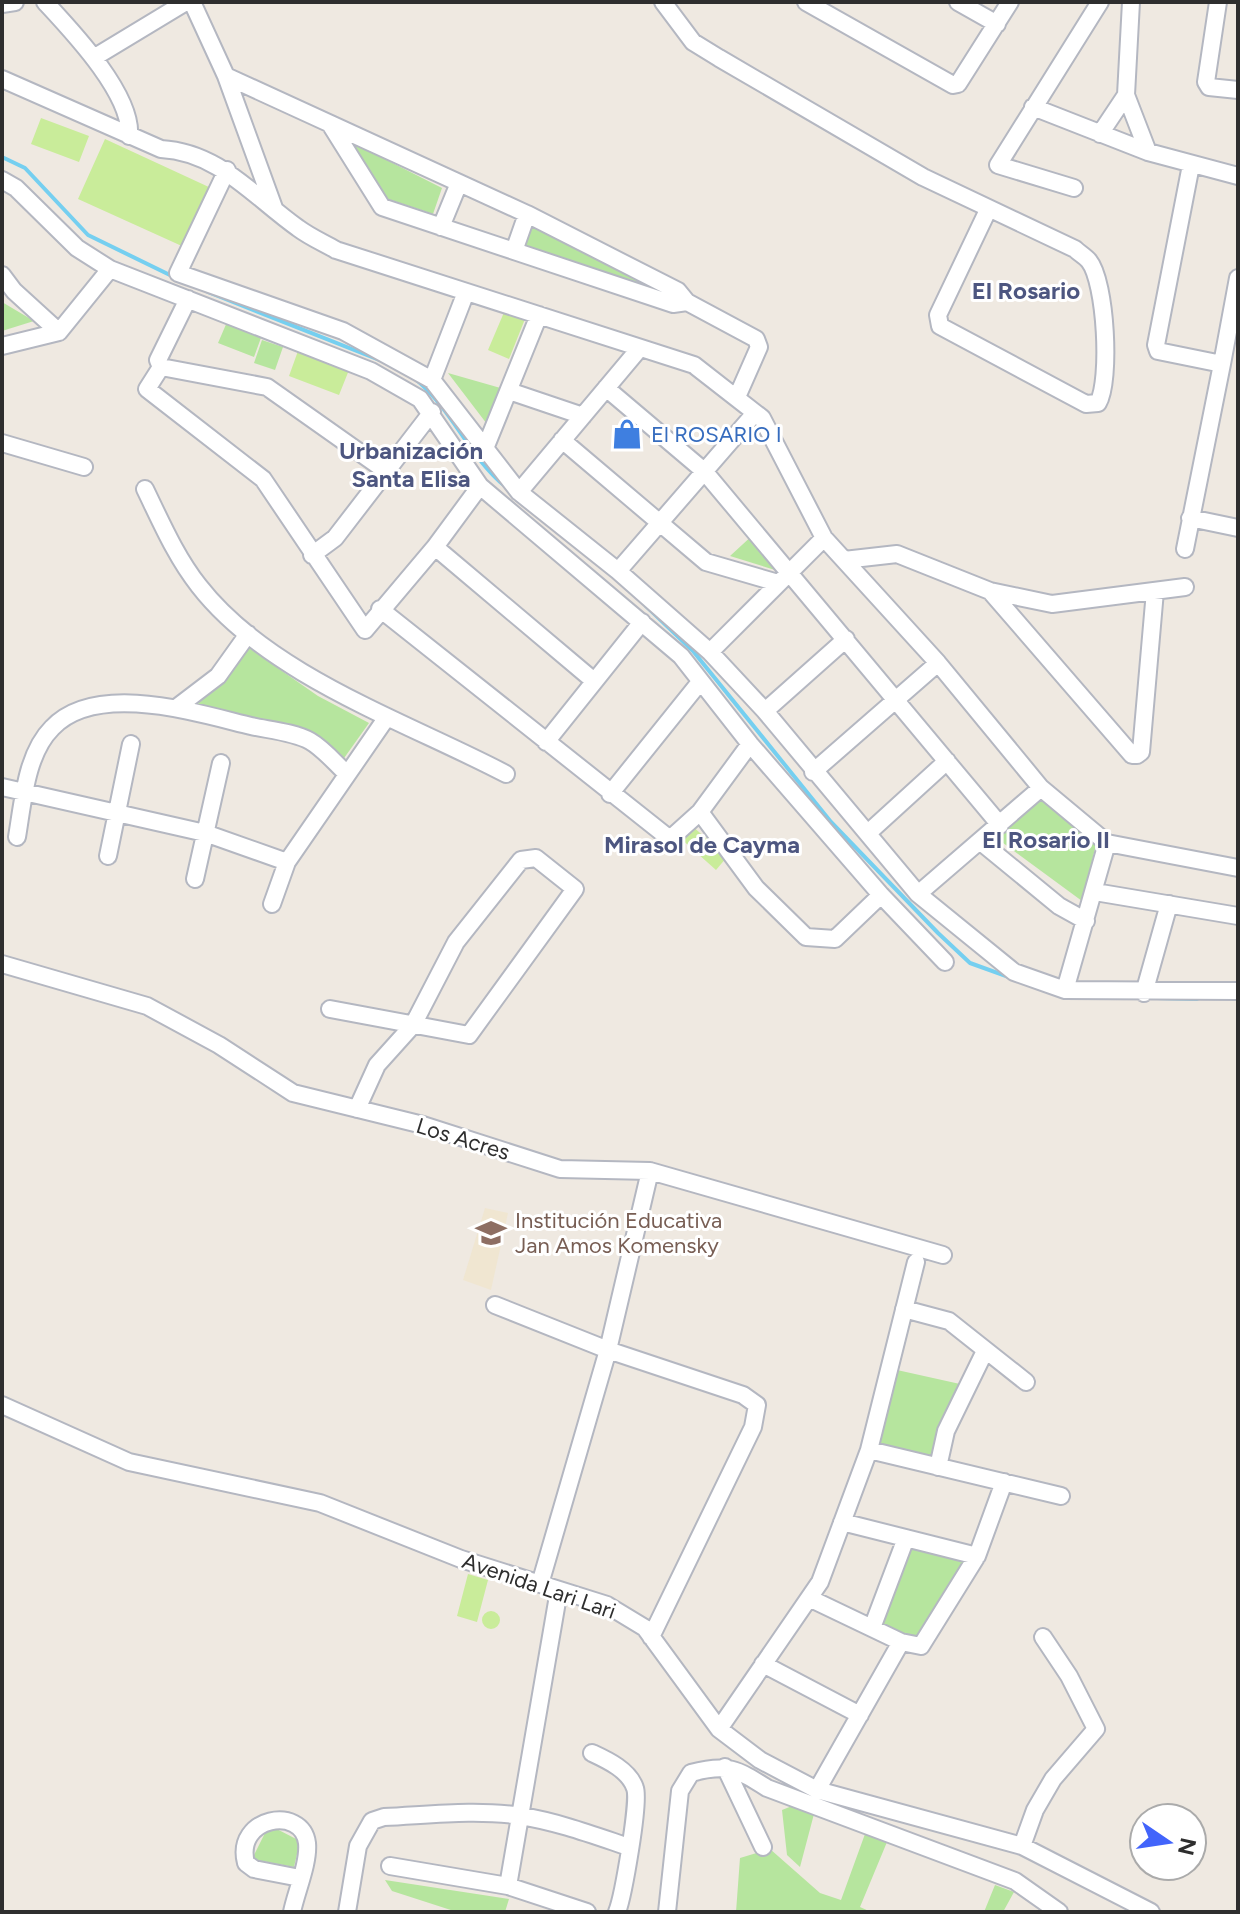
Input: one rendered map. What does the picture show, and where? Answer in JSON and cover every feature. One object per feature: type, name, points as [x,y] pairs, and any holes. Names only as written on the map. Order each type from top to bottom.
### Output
[{"type":"street","points":[[2,4],[15,2]]},
{"type":"street","points":[[45,2],[95,57],[130,122],[129,136]]},
{"type":"street","points":[[95,57],[186,2]]},
{"type":"street","points":[[192,2],[226,76],[275,209]]},
{"type":"street","points":[[663,2],[678,26],[706,50],[923,177],[1075,249],[1090,262],[1100,286],[1105,362],[1105,392],[1098,403],[1086,404],[940,326],[938,315],[988,210]]},
{"type":"street","points":[[958,2],[997,24]]},
{"type":"street","points":[[813,4],[953,85],[958,84],[1010,2]]},
{"type":"street","points":[[1074,188],[998,166],[1100,2]]},
{"type":"street","points":[[1131,2],[1126,95],[1148,152]]},
{"type":"street","points":[[1218,2],[1206,82],[1209,87],[1238,90]]},
{"type":"street","points":[[226,76],[527,214],[678,291],[687,302],[759,344],[737,397]]},
{"type":"street","points":[[2,79],[161,149],[185,150],[227,170],[300,229],[336,250],[694,365],[762,418],[824,538],[938,663],[1041,788],[1107,843],[1238,868]]},
{"type":"street","points":[[1100,134],[1126,95]]},
{"type":"street","points":[[1033,107],[1148,152],[1238,176]]},
{"type":"street","points":[[329,123],[382,207],[673,304],[687,302]]},
{"type":"street","points":[[1191,165],[1156,348],[1161,352],[1222,364]]},
{"type":"street","points":[[227,170],[178,273],[343,331],[432,380],[484,451],[519,492],[618,571],[710,652],[765,711],[918,894],[1014,972],[1065,990],[1144,993],[1238,991]]},
{"type":"street","points":[[2,180],[16,188],[77,248],[110,269],[371,371],[403,387],[432,412],[480,486],[681,656],[750,744],[881,895],[945,962]]},
{"type":"street","points":[[441,227],[459,183]]},
{"type":"street","points":[[514,251],[527,214]]},
{"type":"street","points":[[2,346],[59,332],[110,269]]},
{"type":"street","points":[[2,275],[14,291],[59,332]]},
{"type":"street","points":[[1185,549],[1238,278]]},
{"type":"street","points":[[432,380],[466,292]]},
{"type":"street","points":[[161,367],[158,360],[188,299]]},
{"type":"street","points":[[484,451],[539,315]]},
{"type":"street","points":[[519,492],[639,349]]},
{"type":"street","points":[[161,367],[267,387],[386,471]]},
{"type":"street","points":[[161,367],[147,389],[263,479],[365,630],[435,547],[480,486]]},
{"type":"street","points":[[606,388],[704,471],[784,579],[846,639],[1000,825]]},
{"type":"street","points":[[509,391],[583,416]]},
{"type":"street","points":[[312,555],[335,538],[432,412]]},
{"type":"street","points":[[618,571],[755,413]]},
{"type":"street","points":[[562,440],[714,566],[784,579]]},
{"type":"street","points":[[2,443],[84,467]]},
{"type":"street","points":[[145,489],[197,584],[248,634],[337,694],[506,774]]},
{"type":"street","points":[[1190,518],[1238,528]]},
{"type":"street","points":[[710,652],[824,538]]},
{"type":"street","points":[[435,547],[594,681]]},
{"type":"street","points":[[844,560],[897,554],[990,591],[1061,605],[1185,587]]},
{"type":"street","points":[[990,591],[1132,755],[1141,752],[1155,591]]},
{"type":"street","points":[[380,609],[670,839],[700,812],[750,744]]},
{"type":"street","points":[[546,742],[642,622]]},
{"type":"street","points":[[176,708],[218,676],[248,634]]},
{"type":"street","points":[[765,711],[846,639]]},
{"type":"street","points":[[813,772],[938,663]]},
{"type":"street","points":[[610,794],[700,682]]},
{"type":"street","points":[[17,837],[37,749],[51,728],[67,716],[88,707],[176,708],[310,741],[347,774]]},
{"type":"street","points":[[272,904],[287,862],[387,717]]},
{"type":"street","points":[[108,856],[131,744]]},
{"type":"street","points":[[868,833],[947,761]]},
{"type":"street","points":[[195,879],[221,763]]},
{"type":"street","points":[[2,787],[205,833],[287,862]]},
{"type":"street","points":[[918,894],[1041,788]]},
{"type":"street","points":[[700,812],[756,888],[806,937],[835,939],[881,895]]},
{"type":"street","points":[[981,842],[1059,906],[1086,921]]},
{"type":"street","points":[[1065,990],[1107,843]]},
{"type":"street","points":[[330,1009],[413,1025],[469,1035],[575,889],[536,858],[521,860],[456,942],[413,1025],[377,1065],[357,1109]]},
{"type":"street","points":[[1095,892],[1238,916]]},
{"type":"street","points":[[1144,993],[1169,904]]},
{"type":"street","name":"Los Acres","points":[[2,964],[147,1006],[219,1045],[293,1093],[423,1125],[560,1169],[650,1171],[943,1255]]},
{"type":"street","points":[[540,1584],[608,1350],[650,1171]]},
{"type":"street","points":[[719,1729],[820,1582],[869,1450],[916,1262]]},
{"type":"street","points":[[495,1305],[608,1350],[743,1395],[757,1405],[753,1427],[651,1637]]},
{"type":"street","points":[[904,1309],[949,1321],[1026,1382]]},
{"type":"street","points":[[938,1467],[946,1431],[985,1351]]},
{"type":"street","name":"Avenida Lari Lari","points":[[2,1405],[129,1462],[320,1503],[461,1559],[607,1605],[645,1628],[719,1729],[760,1760],[817,1790],[1022,1846],[1151,1912]]},
{"type":"street","points":[[869,1450],[1061,1496]]},
{"type":"street","points":[[809,1598],[901,1642],[916,1647],[925,1643],[977,1556],[1004,1482]]},
{"type":"street","points":[[842,1522],[977,1556]]},
{"type":"street","points":[[872,1628],[906,1538]]},
{"type":"street","points":[[508,1886],[559,1590]]},
{"type":"street","points":[[1022,1846],[1035,1810],[1053,1779],[1096,1729],[1069,1676],[1043,1637]]},
{"type":"street","points":[[817,1790],[901,1642]]},
{"type":"street","points":[[763,1664],[860,1715]]},
{"type":"street","points":[[592,1753],[609,1760],[635,1787],[629,1847],[617,1912]]},
{"type":"street","points":[[748,1776],[760,1760]]},
{"type":"street","points":[[725,1767],[763,1847]]},
{"type":"street","points":[[667,1912],[680,1791],[691,1773],[725,1767],[767,1788],[1015,1881],[1059,1912]]},
{"type":"street","points":[[347,1912],[358,1846],[372,1821],[384,1817],[481,1813],[520,1816],[567,1826],[629,1847]]},
{"type":"street","points":[[390,1866],[508,1886],[587,1912]]},
{"type":"street","points":[[292,1912],[300,1878]]},
{"type":"shaded area","name":"Institución Educativa Jan Amos Komensky","points":[[485,1208],[508,1213],[491,1290],[463,1280]]},
{"type":"green space","points":[[41,118],[89,136],[79,162],[31,144]]},
{"type":"green space","points":[[105,139],[211,188],[184,247],[78,199]]},
{"type":"green space","points":[[345,139],[442,188],[433,214],[385,198]]},
{"type":"green space","points":[[529,222],[671,293],[518,245]]},
{"type":"green space","points":[[2,302],[34,321],[2,331]]},
{"type":"green space","points":[[505,310],[525,319],[509,359],[488,350]]},
{"type":"green space","points":[[227,322],[262,335],[254,357],[218,343]]},
{"type":"green space","points":[[262,340],[283,347],[275,370],[254,363]]},
{"type":"green space","points":[[298,351],[349,370],[339,395],[289,376]]},
{"type":"green space","points":[[448,373],[504,389],[490,428]]},
{"type":"green space","points":[[755,533],[780,567],[775,570],[730,556]]},
{"type":"green space","points":[[249,648],[318,696],[369,723],[342,761],[318,736],[196,703],[223,684]]},
{"type":"green space","points":[[1036,795],[1097,841],[1082,901],[991,834]]},
{"type":"green space","points":[[690,824],[727,857],[716,870],[679,837]]},
{"type":"green space","points":[[897,1370],[960,1384],[934,1459],[876,1445]]},
{"type":"green space","points":[[909,1548],[966,1561],[918,1639],[880,1624]]},
{"type":"green space","points":[[468,1574],[488,1580],[477,1622],[457,1616]]},
{"type":"green space","points":[[491,1611],[500,1620],[491,1629],[482,1620]]},
{"type":"green space","points":[[792,1806],[814,1814],[800,1867],[787,1855],[782,1810]]},
{"type":"green space","points":[[269,1825],[300,1841],[294,1867],[252,1859]]},
{"type":"green space","points":[[865,1834],[887,1842],[860,1907],[871,1912],[736,1912],[740,1858],[770,1849],[820,1893],[841,1900]]},
{"type":"green space","points":[[385,1880],[509,1899],[505,1912],[457,1912],[392,1891]]},
{"type":"green space","points":[[995,1885],[1014,1892],[1003,1912],[984,1912]]},
{"type":"waterway","points":[[2,157],[25,168],[88,235],[174,277]]},
{"type":"waterway","points":[[208,292],[382,361]]},
{"type":"waterway","points":[[414,378],[439,403],[481,461],[506,487]]},
{"type":"waterway","points":[[646,606],[693,651],[831,822],[938,933],[970,963],[1061,996]]},
{"type":"waterway","points":[[1157,998],[1197,999]]},
{"type":"place","name":"El ROSARIO I","points":[[627,434]]},
{"type":"place","name":"Institución Educativa Jan Amos Komensky","points":[[491,1233]]},
{"type":"district","name":"El Rosario","points":[[1026,290]]},
{"type":"district","name":"Urbanización Santa Elisa","points":[[411,464]]},
{"type":"district","name":"El Rosario II","points":[[1046,839]]},
{"type":"district","name":"Mirasol de Cayma","points":[[702,844]]}]
